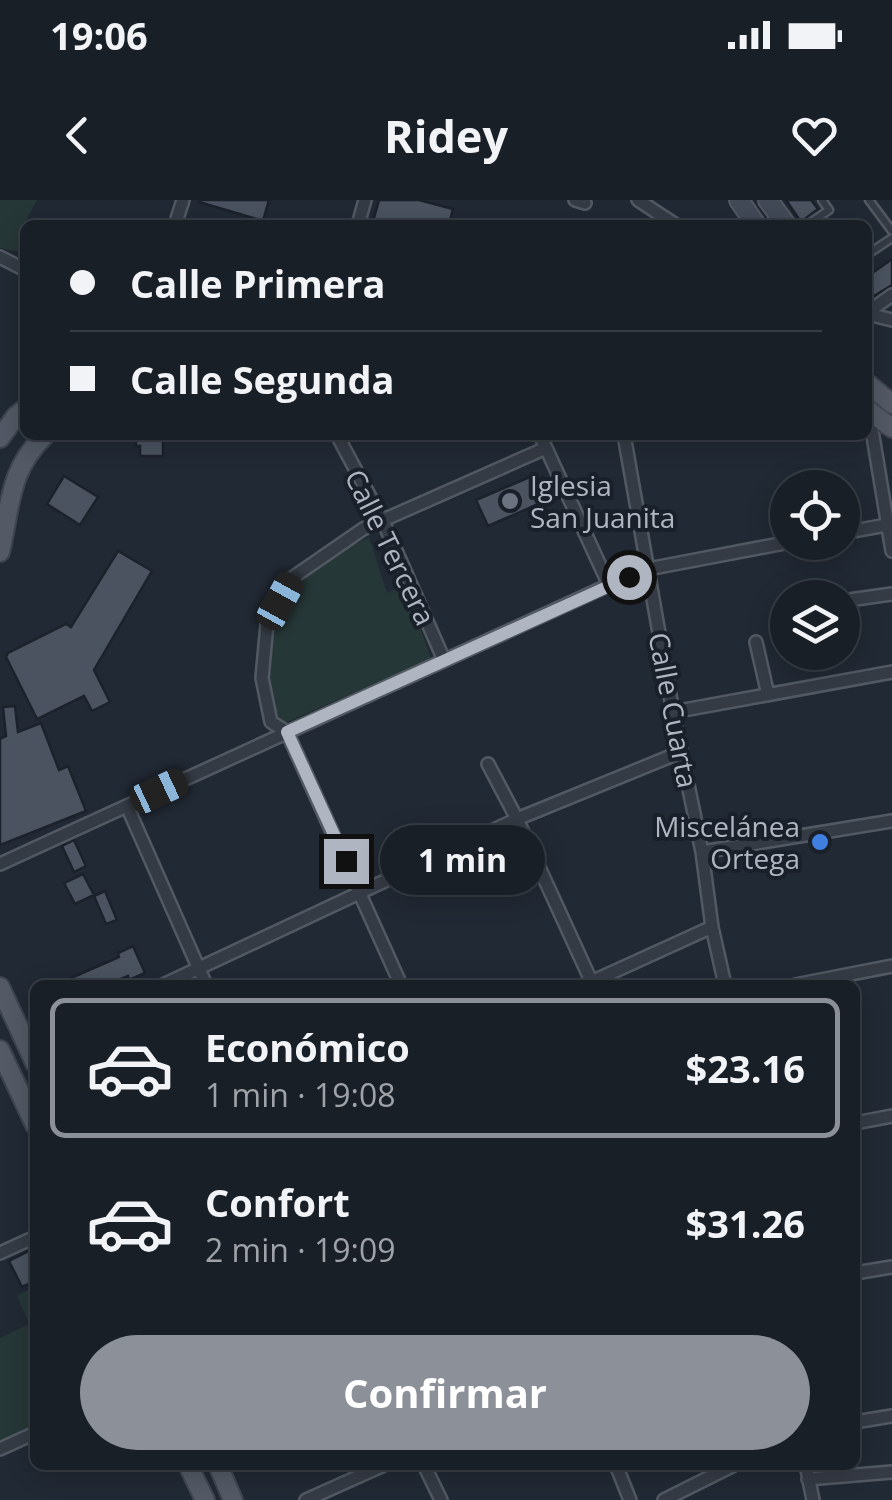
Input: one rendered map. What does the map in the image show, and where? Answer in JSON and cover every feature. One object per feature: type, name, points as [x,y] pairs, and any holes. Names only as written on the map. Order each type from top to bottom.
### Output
[{"type":"main road","points":[[872,387],[892,404]]},
{"type":"main road","points":[[872,412],[892,428]]},
{"type":"main road","points":[[0,438],[20,413]]},
{"type":"main road","points":[[0,552],[16,476],[25,457],[40,440]]},
{"type":"main road","points":[[0,987],[30,1045]]},
{"type":"main road","points":[[1,1055],[30,1115]]},
{"type":"main road","points":[[190,1470],[204,1500]]},
{"type":"main road","points":[[220,1470],[233,1500]]},
{"type":"street","points":[[638,200],[668,220]]},
{"type":"street","points":[[872,310],[892,294]]},
{"type":"street","points":[[872,430],[892,550]]},
{"type":"street","name":"Calle Tercera","points":[[340,440],[383,522],[444,660]]},
{"type":"street","points":[[542,440],[609,585]]},
{"type":"street","name":"Calle Cuarta","points":[[625,440],[724,980]]},
{"type":"street","points":[[399,980],[287,732],[271,722],[262,678],[267,624],[292,578],[363,529],[546,448]]},
{"type":"street","points":[[860,530],[890,524]]},
{"type":"street","points":[[0,864],[609,585],[648,569],[770,546]]},
{"type":"street","points":[[860,598],[892,594]]},
{"type":"street","points":[[756,642],[768,695]]},
{"type":"street","points":[[673,712],[892,672]]},
{"type":"street","points":[[174,980],[517,819],[681,752]]},
{"type":"street","points":[[488,764],[517,819],[588,980]]},
{"type":"street","points":[[127,806],[204,980]]},
{"type":"street","points":[[702,852],[892,820]]},
{"type":"street","points":[[599,980],[712,927]]},
{"type":"street","points":[[821,980],[892,966]]},
{"type":"street","points":[[860,1122],[892,1116]]},
{"type":"street","points":[[0,1253],[30,1240]]},
{"type":"street","points":[[860,1272],[892,1267]]},
{"type":"street","points":[[860,1421],[892,1416]]},
{"type":"street","points":[[0,1449],[30,1436]]},
{"type":"street","points":[[306,1500],[373,1470]]},
{"type":"street","points":[[426,1470],[441,1500]]},
{"type":"street","points":[[618,1470],[630,1500]]},
{"type":"street","points":[[664,1500],[724,1470]]},
{"type":"street","points":[[807,1470],[813,1500]]},
{"type":"street","points":[[808,1479],[892,1472]]},
{"type":"lane","points":[[822,200],[829,210]]},
{"type":"lane","points":[[814,220],[837,200]]},
{"type":"lane","points":[[869,200],[892,234],[872,251]]},
{"type":"shaded area","points":[[0,200],[37,200],[26,220],[20,220],[20,252],[0,248]]},
{"type":"shaded area","points":[[369,537],[387,593],[405,585],[431,659],[282,724],[269,671],[272,633],[278,615],[303,575]]},
{"type":"shaded area","points":[[30,1289],[30,1428],[0,1443],[0,1338],[29,1324],[17,1295]]},
{"type":"building","points":[[200,200],[269,200],[263,220]]},
{"type":"building","points":[[379,200],[419,200],[453,209],[450,220],[373,220]]},
{"type":"building","points":[[786,200],[811,200],[818,209],[800,220]]},
{"type":"building","points":[[892,259],[892,285],[874,296],[872,273]]},
{"type":"building","points":[[136,440],[163,440],[163,456],[140,456],[140,446],[136,446]]},
{"type":"building","points":[[64,476],[98,497],[80,525],[47,504]]},
{"type":"building","name":"Iglesia San Juanita","points":[[532,476],[534,481],[543,477],[549,492],[541,496],[543,502],[488,526],[476,500]]},
{"type":"building","points":[[118,551],[152,571],[94,670],[110,702],[92,711],[84,696],[37,719],[6,657],[66,624],[71,627]]},
{"type":"building","points":[[15,706],[18,732],[41,723],[59,770],[68,766],[86,811],[0,845],[0,739],[6,736],[3,707]]},
{"type":"building","points":[[74,840],[86,866],[74,872],[62,846]]},
{"type":"building","points":[[83,874],[94,895],[75,904],[64,883]]},
{"type":"building","points":[[105,891],[117,920],[106,924],[94,896]]},
{"type":"building","points":[[133,946],[145,973],[129,980],[128,976],[118,980],[66,980],[119,957],[118,953]]},
{"type":"building","points":[[30,1250],[30,1283],[22,1287],[9,1261]]},
{"type":"place","name":"Iglesia San Juanita","points":[[510,501]]},
{"type":"place","name":"Miscelánea Ortega","points":[[820,842]]},
{"type":"route","points":[[346,861],[287,732],[629,577]]}]
